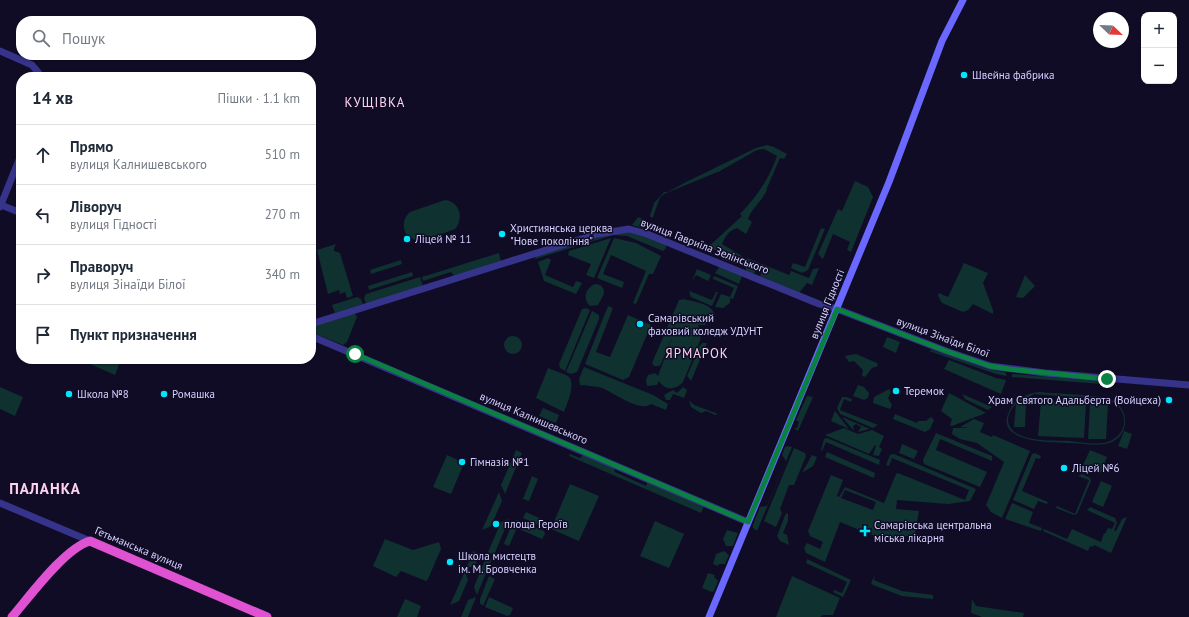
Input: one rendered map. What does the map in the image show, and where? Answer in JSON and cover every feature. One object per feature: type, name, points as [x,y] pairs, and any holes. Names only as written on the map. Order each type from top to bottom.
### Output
[{"type":"highway","points":[[12,617],[69,553],[83,543],[90,541]]},
{"type":"highway","name":"Гетьманська вулиця","points":[[90,541],[267,617]]},
{"type":"main road","name":"вулиця Гідності","points":[[709,617],[913,122],[942,42],[963,0]]},
{"type":"street","points":[[0,50],[16,58]]},
{"type":"street","points":[[21,60],[32,65],[38,72]]},
{"type":"street","points":[[16,168],[1,206],[16,211]]},
{"type":"street","name":"вулиця Гавриїла Зелінського","points":[[316,322],[590,236],[615,230],[629,229],[694,251],[819,304],[837,309]]},
{"type":"street","name":"вулиця Зінаїди Білої","points":[[837,309],[946,351],[990,366],[1044,373],[1189,385]]},
{"type":"street","name":"вулиця Калнишевського","points":[[316,338],[748,522]]},
{"type":"street","name":"Гетьманська вулиця","points":[[0,503],[90,541]]},
{"type":"green space","points":[[767,145],[787,154],[784,159],[780,158],[764,195],[752,211],[748,219],[752,222],[746,234],[737,228],[734,229],[728,234],[722,244],[742,256],[736,264],[722,259],[719,250],[707,248],[742,216],[740,214],[752,201],[771,172],[777,156],[764,149],[757,150],[720,171],[664,194],[660,197],[653,217],[652,218],[650,216],[654,203],[664,192],[668,192],[756,148]]},
{"type":"green space","points":[[855,181],[868,187],[873,197],[851,252],[847,250],[850,242],[833,234],[823,259],[818,254],[838,209],[842,211]]},
{"type":"green space","points":[[445,200],[454,204],[459,211],[460,216],[458,225],[455,229],[420,242],[408,237],[404,227],[404,221],[410,212]]},
{"type":"green space","points":[[638,217],[645,220],[645,229],[632,225]]},
{"type":"green space","points":[[821,228],[825,229],[808,270],[802,273],[791,268],[793,263],[805,267]]},
{"type":"green space","points":[[632,232],[666,244],[666,248],[663,251],[627,236],[613,235],[535,259],[536,256],[613,233]]},
{"type":"green space","points":[[611,238],[594,278],[586,275],[591,264],[568,255],[569,251]]},
{"type":"green space","points":[[614,238],[636,243],[661,256],[653,274],[649,274],[636,304],[633,303],[646,271],[611,255],[603,274],[624,282],[622,288],[597,278]]},
{"type":"green space","points":[[336,244],[334,251],[340,253],[353,296],[347,298],[345,292],[340,294],[339,290],[328,294],[317,250]]},
{"type":"green space","points":[[499,253],[501,262],[454,276],[451,272],[423,281],[422,277]]},
{"type":"green space","points":[[548,258],[551,260],[545,275],[573,287],[576,281],[582,283],[576,294],[544,281],[538,262]]},
{"type":"green space","points":[[747,258],[789,275],[791,271],[809,278],[813,269],[819,268],[812,285],[807,283],[799,293],[760,276],[763,268],[758,266],[754,274],[746,271],[745,264]]},
{"type":"green space","points":[[401,260],[402,264],[371,274],[370,270]]},
{"type":"green space","points":[[964,263],[988,273],[983,283],[993,310],[993,314],[973,304],[968,310],[963,312],[942,303],[938,296],[939,293],[948,297]]},
{"type":"green space","points":[[720,266],[742,276],[739,284],[715,273]]},
{"type":"green space","points":[[697,269],[711,275],[708,281],[696,275],[692,281]]},
{"type":"green space","points":[[839,270],[843,272],[834,296],[827,301],[822,302],[828,297]]},
{"type":"green space","points":[[412,272],[413,276],[369,290],[368,286]]},
{"type":"green space","points":[[1025,275],[1035,286],[1023,298],[1016,297]]},
{"type":"green space","points":[[714,276],[738,286],[733,299],[730,298],[730,303],[723,308],[715,307],[721,294],[730,297],[734,288],[713,279]]},
{"type":"green space","points":[[420,277],[423,286],[366,304],[364,298],[366,294]]},
{"type":"green space","points":[[595,284],[602,287],[604,294],[598,305],[590,306],[586,300],[586,294],[589,288]]},
{"type":"green space","points":[[689,291],[712,300],[716,292],[718,292],[712,306],[691,297]]},
{"type":"green space","points":[[357,297],[361,299],[363,304],[335,313],[332,305]]},
{"type":"green space","points":[[684,299],[706,305],[715,315],[710,317],[705,325],[698,325],[701,335],[700,341],[683,382],[674,388],[667,388],[659,381],[657,385],[647,386],[646,380],[648,375],[655,373],[658,376],[673,335],[661,364],[659,366],[654,366],[652,363],[679,300]]},
{"type":"green space","points":[[608,306],[613,308],[596,352],[610,357],[628,315],[651,325],[629,377],[623,380],[585,364]]},
{"type":"green space","points":[[586,308],[590,310],[565,371],[560,368],[559,364],[582,309]]},
{"type":"green space","points":[[592,311],[599,315],[599,319],[577,372],[571,374],[566,372]]},
{"type":"green space","points":[[354,312],[357,317],[347,342],[343,345],[316,334],[316,325]]},
{"type":"green space","points":[[513,336],[519,339],[522,345],[519,351],[513,354],[507,351],[504,345],[507,339]]},
{"type":"green space","points":[[887,337],[900,342],[896,353],[883,347]]},
{"type":"green space","points":[[702,343],[707,343],[691,381],[687,376],[694,360],[699,354],[698,348]]},
{"type":"green space","points":[[932,350],[987,369],[1005,372],[1007,376],[996,374],[929,351]]},
{"type":"green space","points":[[856,354],[877,363],[878,366],[872,368],[865,377],[862,376],[863,370],[854,361],[849,362],[845,356]]},
{"type":"green space","points":[[949,360],[996,378],[1006,380],[1001,394],[944,369]]},
{"type":"green space","points":[[90,364],[119,364],[115,375]]},
{"type":"green space","points":[[584,367],[653,395],[668,404],[666,410],[651,404],[640,406],[626,401],[602,388],[580,385],[579,379]]},
{"type":"green space","points":[[548,368],[562,373],[571,380],[572,384],[570,394],[564,412],[536,398]]},
{"type":"green space","points":[[1012,374],[1113,382],[1113,385],[1012,377]]},
{"type":"green space","points":[[858,385],[864,387],[869,393],[868,398],[864,400],[853,396]]},
{"type":"green space","points":[[0,387],[23,397],[15,416],[0,409]]},
{"type":"green space","points":[[683,387],[687,390],[684,398],[673,394],[670,400],[666,400],[664,395],[673,390],[677,393]]},
{"type":"green space","points":[[889,389],[891,392],[888,398],[892,405],[890,409],[873,403],[874,397]]},
{"type":"green space","points":[[949,393],[986,413],[952,426],[950,425],[952,419],[941,411]]},
{"type":"green space","points":[[1035,393],[1087,395],[1111,400],[1115,402],[1122,409],[1124,414],[1125,423],[1124,428],[1121,435],[1110,443],[1092,445],[1037,441],[1025,438],[1015,434],[1009,428],[1007,420],[1011,408],[1019,399]],"holes":[[[1034,394],[1109,400],[1115,403],[1121,410],[1124,426],[1119,435],[1110,441],[1101,443],[1044,440],[1024,437],[1016,433],[1011,428],[1008,420],[1010,411],[1016,404],[1014,427],[1025,427],[1026,404],[1017,403]]]},
{"type":"green space","points":[[962,394],[992,407],[988,410],[965,399]]},
{"type":"green space","points":[[807,396],[813,397],[798,431],[794,428],[797,428],[799,422],[796,420]]},
{"type":"green space","points":[[842,397],[852,399],[851,402],[844,399],[840,410],[878,425],[873,428],[840,414],[837,408]]},
{"type":"green space","points":[[689,400],[694,405],[718,414],[715,415],[706,411],[701,413],[691,407]]},
{"type":"green space","points":[[1041,401],[1086,403],[1084,438],[1038,436]]},
{"type":"green space","points":[[1090,403],[1108,405],[1106,439],[1088,439]]},
{"type":"green space","points":[[543,408],[559,415],[556,423],[539,416]]},
{"type":"green space","points":[[835,411],[849,429],[831,421]]},
{"type":"green space","points":[[895,414],[917,423],[918,421],[926,421],[931,417],[934,420],[930,429],[925,432],[893,419]]},
{"type":"green space","points":[[842,417],[870,429],[858,432],[861,427],[856,424],[853,426],[854,431]]},
{"type":"green space","points":[[974,419],[984,423],[980,432],[992,437],[993,435],[1030,451],[1002,518],[991,512],[986,505],[1004,462],[977,443],[960,439],[952,434],[953,428],[970,428],[960,427]]},
{"type":"green space","points":[[844,428],[858,434],[872,430],[884,436],[879,447],[882,449],[879,456],[873,455],[875,445],[869,454],[825,435]]},
{"type":"green space","points":[[1124,431],[1132,434],[1127,449],[1118,446]]},
{"type":"green space","points":[[936,433],[992,456],[992,461],[940,439],[936,450],[987,472],[980,487],[924,464],[923,460]]},
{"type":"green space","points":[[827,438],[880,460],[879,465],[826,442],[822,451],[824,439]]},
{"type":"green space","points":[[902,444],[918,451],[914,459],[899,453]]},
{"type":"green space","points":[[785,447],[792,447],[757,531],[753,528],[753,525],[760,507],[767,506],[786,461],[782,455]]},
{"type":"green space","points":[[794,448],[805,453],[806,456],[794,485],[789,485],[780,509],[782,513],[776,527],[764,521]]},
{"type":"green space","points":[[516,450],[522,453],[505,494],[501,485]]},
{"type":"green space","points":[[1090,450],[1107,457],[1101,473],[1083,465]]},
{"type":"green space","points":[[827,452],[875,473],[874,478],[825,457]]},
{"type":"green space","points":[[1035,453],[1041,456],[1040,459],[1036,458],[1022,491],[1048,502],[1047,504],[1038,501],[1034,509],[1013,500],[1032,454]]},
{"type":"green space","points":[[570,454],[580,458],[584,454],[614,467],[615,472],[646,486],[648,481],[704,506],[701,513],[569,456]]},
{"type":"green space","points":[[894,454],[976,489],[970,501],[948,504],[897,500],[896,509],[919,511],[915,534],[894,538],[876,536],[840,522],[825,562],[806,553],[804,548],[807,543],[820,549],[823,542],[810,536],[808,531],[831,475],[843,480],[837,496],[839,497],[845,487],[884,503],[896,474],[898,473],[965,500],[969,490],[892,458],[889,466],[886,465],[890,455]],"holes":[[[845,490],[876,502],[873,510],[841,498]]]},
{"type":"green space","points":[[447,455],[464,463],[451,494],[433,487]]},
{"type":"green space","points":[[812,455],[817,457],[813,466],[802,473]]},
{"type":"green space","points":[[1082,474],[1090,478],[1091,481],[1077,514],[1074,515],[1056,508],[1057,506],[1075,514],[1089,480],[1078,476]]},
{"type":"green space","points":[[532,476],[538,479],[529,501],[523,499]]},
{"type":"green space","points":[[1101,481],[1112,486],[1103,507],[1092,502]]},
{"type":"green space","points":[[570,484],[599,496],[579,541],[551,529]]},
{"type":"green space","points":[[499,492],[502,501],[491,526],[482,530]]},
{"type":"green space","points":[[1012,503],[1033,512],[1029,523],[1042,528],[1041,531],[1005,519]]},
{"type":"green space","points":[[1090,507],[1115,518],[1117,523],[1114,530],[1116,531],[1122,519],[1127,517],[1111,553],[1094,545],[1093,547],[1090,546],[1088,551],[1043,531],[1044,529],[1067,539],[1072,529],[1101,542],[1104,533],[1105,534],[1108,528],[1112,529],[1115,523],[1087,510]]},
{"type":"green space","points":[[526,512],[550,523],[548,527],[545,528],[523,518]]},
{"type":"green space","points":[[786,513],[788,514],[788,521],[783,533],[787,535],[789,545],[780,541],[777,536]]},
{"type":"green space","points":[[509,519],[494,555],[488,552],[501,522]]},
{"type":"green space","points":[[516,520],[520,521],[509,546],[504,544],[512,523]]},
{"type":"green space","points":[[655,521],[684,534],[669,568],[640,556]]},
{"type":"green space","points":[[522,522],[544,531],[545,534],[542,539],[519,529]]},
{"type":"green space","points":[[727,530],[738,533],[733,546],[726,546],[723,539]]},
{"type":"green space","points":[[385,539],[413,550],[439,542],[441,549],[428,579],[426,581],[401,571],[396,577],[373,566]]},
{"type":"green space","points":[[473,551],[480,554],[475,565],[466,569]]},
{"type":"green space","points":[[724,551],[729,555],[725,564],[719,564],[718,566],[713,564],[716,554]]},
{"type":"green space","points":[[486,557],[492,559],[477,595],[474,587]]},
{"type":"green space","points":[[807,559],[851,580],[843,597],[833,592],[834,590],[842,593],[847,582],[806,563]]},
{"type":"green space","points":[[465,571],[468,580],[459,601],[450,605]]},
{"type":"green space","points":[[708,573],[715,575],[714,577],[718,581],[714,591],[712,592],[702,588]]},
{"type":"green space","points":[[875,575],[874,580],[876,581],[902,591],[933,595],[933,599],[902,596],[873,585],[871,583]]},
{"type":"green space","points":[[489,576],[495,579],[483,606],[480,603],[480,599]]},
{"type":"green space","points":[[792,576],[840,598],[833,615],[823,615],[820,617],[776,617]]},
{"type":"green space","points":[[476,597],[468,617],[461,617],[468,600]]},
{"type":"green space","points":[[489,597],[513,608],[510,615],[507,616],[485,607]]},
{"type":"green space","points":[[405,599],[421,606],[417,617],[397,617]]},
{"type":"green space","points":[[972,599],[976,606],[1024,613],[1023,617],[982,617],[971,613]]},
{"type":"place","name":"Швейна фабрика","points":[[964,75]]},
{"type":"place","name":"Християнська церква \"Нове покоління\"","points":[[502,234]]},
{"type":"place","name":"Ліцей № 11","points":[[407,239]]},
{"type":"place","name":"Самарівський фаховий коледж УДУНТ","points":[[640,324]]},
{"type":"place","name":"Теремок","points":[[896,391]]},
{"type":"place","name":"Школа №8","points":[[69,394]]},
{"type":"place","name":"Ромашка","points":[[164,394]]},
{"type":"place","name":"Храм Святого Адальберта (Войцеха)","points":[[1169,400]]},
{"type":"place","name":"Гімназія №1","points":[[462,462]]},
{"type":"place","name":"Ліцей №6","points":[[1064,468]]},
{"type":"place","name":"площа Героїв","points":[[496,524]]},
{"type":"place","name":"Самарівська центральна міська лікарня","points":[[865,531]]},
{"type":"place","name":"Школа мистецтв ім. М. Бровченка","points":[[450,562]]},
{"type":"district","name":"КУЩІВКА","points":[[375,102]]},
{"type":"district","name":"ЯРМАРОК","points":[[697,353]]},
{"type":"district","name":"ПАЛАНКА","points":[[45,489]]},
{"type":"route","points":[[355,354],[748,522],[837,309],[946,351],[990,366],[1107,379]]}]
